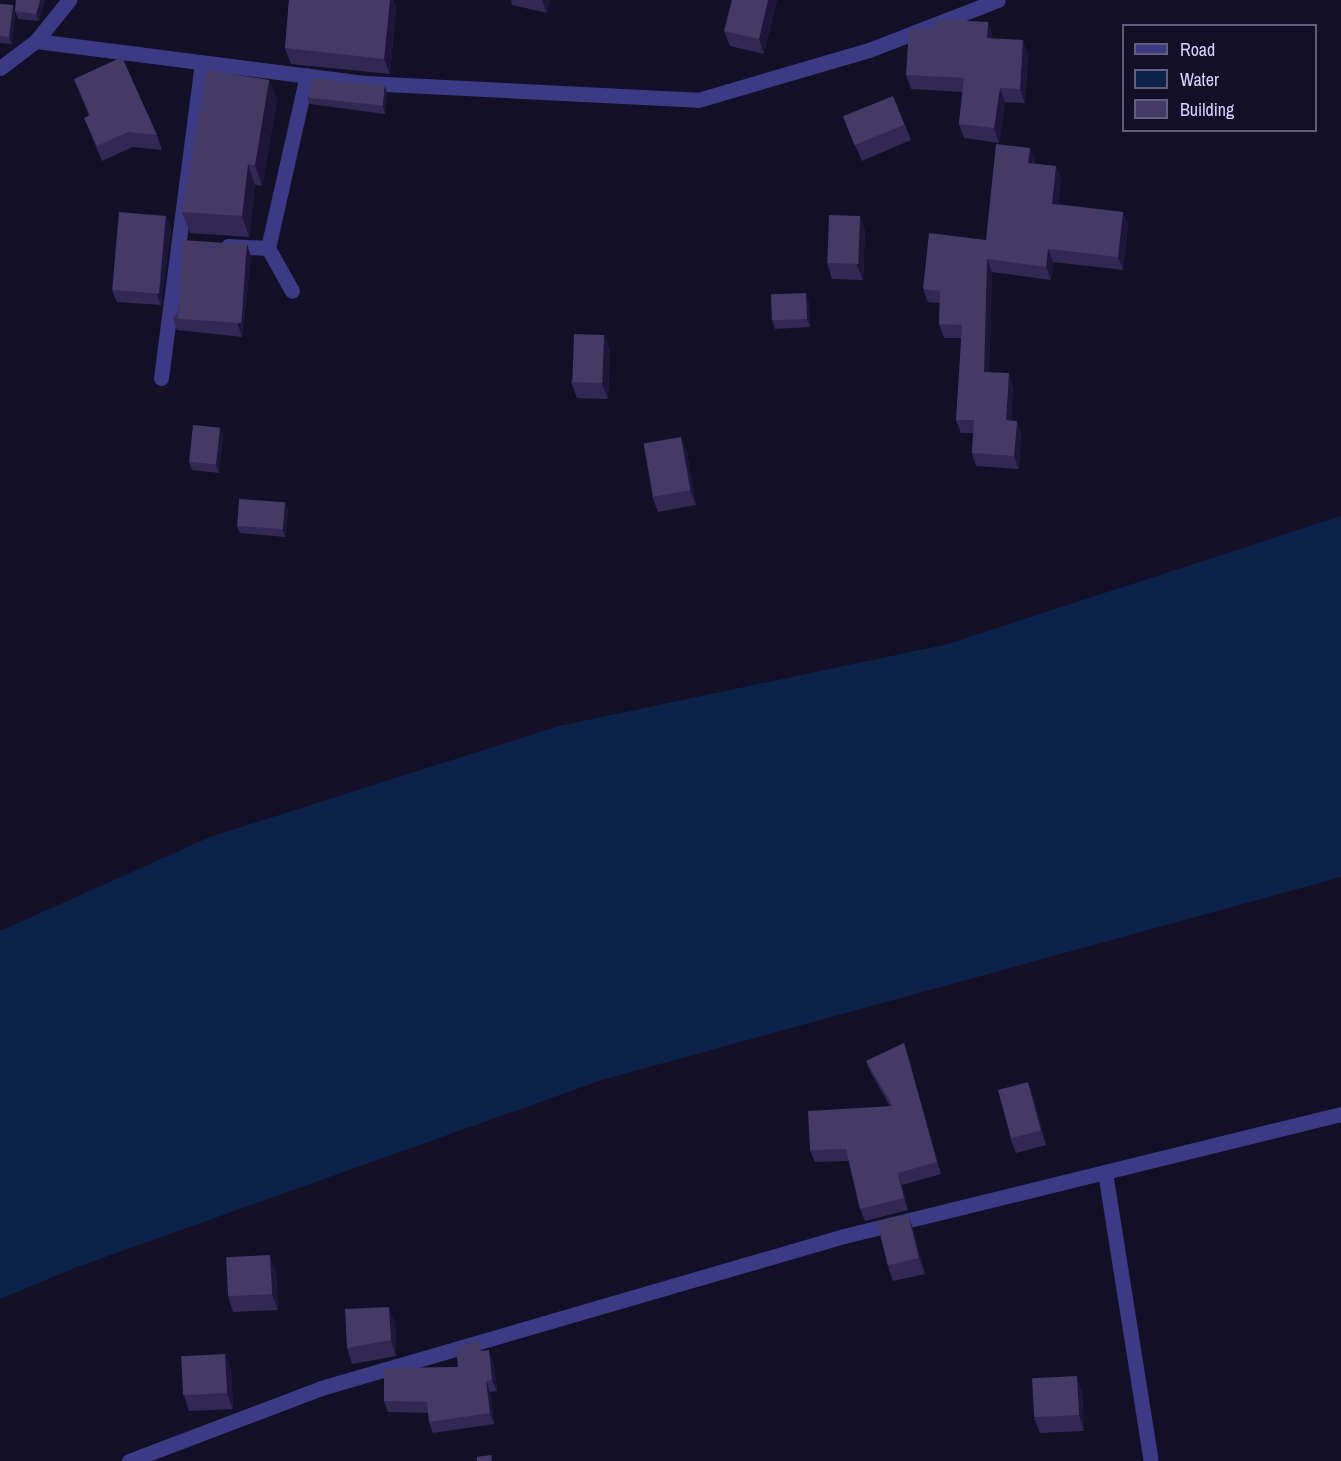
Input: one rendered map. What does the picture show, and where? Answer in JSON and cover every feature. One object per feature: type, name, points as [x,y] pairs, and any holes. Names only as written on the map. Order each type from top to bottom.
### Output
[{"type":"street","points":[[0,68],[36,41],[69,0]]},
{"type":"street","points":[[36,41],[307,75],[698,100],[869,50],[998,0]]},
{"type":"street","points":[[161,378],[202,63]]},
{"type":"street","points":[[292,291],[268,249],[307,75]]},
{"type":"street","points":[[177,242],[268,249]]},
{"type":"street","points":[[129,1461],[321,1388],[844,1236],[1341,1114]]},
{"type":"street","points":[[1105,1172],[1151,1461]]},
{"type":"water","points":[[1341,516],[1341,877],[602,1080],[77,1267],[0,1299],[0,931],[210,837],[559,726],[948,644]]},
{"type":"building","points":[[16,0],[40,0],[36,14],[15,11]]},
{"type":"building","points":[[289,0],[390,0],[384,59],[285,48]]},
{"type":"building","points":[[732,0],[768,0],[759,39],[724,31]]},
{"type":"building","points":[[0,4],[13,5],[9,37],[0,36]]},
{"type":"building","points":[[935,19],[988,22],[987,38],[1023,40],[1020,89],[1000,88],[994,128],[959,124],[964,78],[906,75],[909,29],[934,28]]},
{"type":"building","points":[[122,57],[157,135],[128,132],[97,146],[84,118],[90,115],[74,79]]},
{"type":"building","points":[[207,70],[269,80],[255,165],[248,164],[242,216],[182,212]]},
{"type":"building","points":[[312,78],[385,86],[383,106],[310,98]]},
{"type":"building","points":[[893,96],[905,125],[855,145],[843,116]]},
{"type":"building","points":[[996,144],[1030,148],[1028,163],[1056,166],[1052,204],[1123,212],[1118,257],[1048,249],[1046,267],[987,259],[984,372],[1009,373],[1006,420],[1017,421],[1014,456],[972,453],[974,420],[956,420],[962,325],[939,324],[940,291],[923,289],[929,233],[986,240]]},
{"type":"building","points":[[119,212],[166,216],[159,294],[112,290]]},
{"type":"building","points":[[829,215],[860,216],[858,264],[827,263]]},
{"type":"building","points":[[183,240],[247,244],[241,323],[177,319]]},
{"type":"building","points":[[806,293],[807,319],[772,320],[771,294]]},
{"type":"building","points":[[574,334],[604,335],[602,383],[572,382]]},
{"type":"building","points":[[193,425],[220,428],[216,465],[189,462]]},
{"type":"building","points":[[681,437],[690,490],[653,497],[644,444]]},
{"type":"building","points":[[239,499],[285,502],[283,529],[237,526]]},
{"type":"building","points":[[904,1043],[937,1162],[898,1173],[904,1198],[860,1209],[846,1149],[810,1150],[808,1111],[893,1106],[866,1061]]},
{"type":"building","points":[[1028,1082],[1041,1130],[1011,1138],[998,1090]]},
{"type":"building","points":[[908,1214],[919,1258],[888,1265],[877,1222]]},
{"type":"building","points":[[270,1255],[272,1294],[228,1296],[226,1257]]},
{"type":"building","points":[[389,1307],[391,1340],[347,1348],[345,1309]]},
{"type":"building","points":[[480,1340],[481,1351],[489,1350],[492,1380],[486,1381],[490,1413],[429,1422],[427,1402],[384,1401],[384,1368],[458,1367],[456,1347]]},
{"type":"building","points":[[225,1354],[227,1393],[183,1395],[181,1356]]},
{"type":"building","points":[[1077,1376],[1079,1415],[1034,1417],[1032,1378]]},
{"type":"building","points":[[491,1455],[492,1461],[477,1461],[477,1457]]}]
